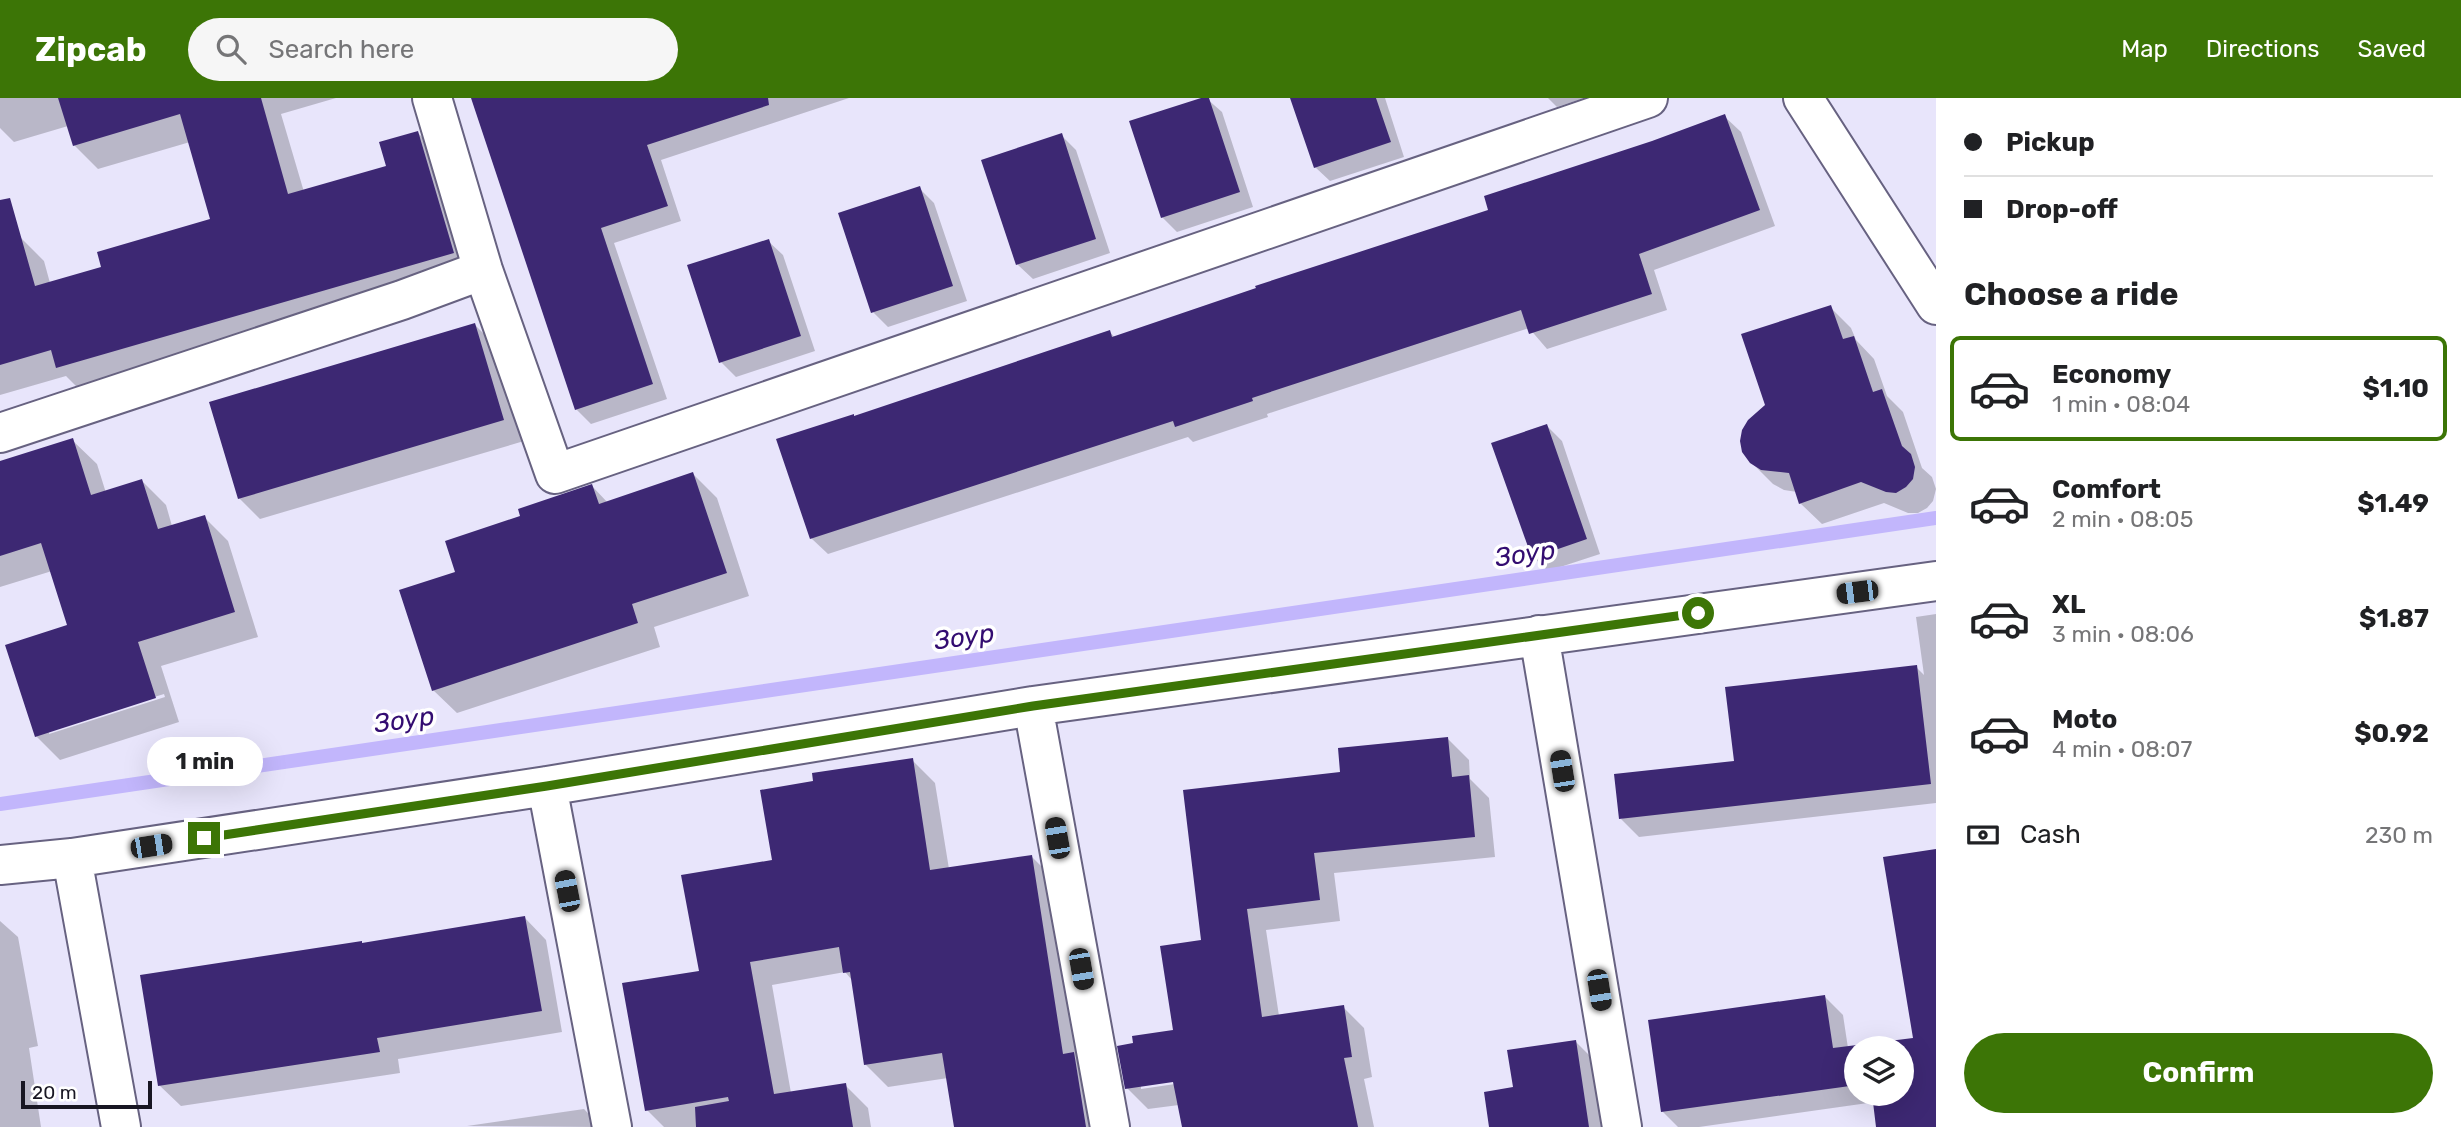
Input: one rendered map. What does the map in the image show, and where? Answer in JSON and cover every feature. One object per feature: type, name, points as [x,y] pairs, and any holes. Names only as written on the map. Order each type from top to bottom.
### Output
[{"type":"street","points":[[432,98],[483,270],[555,474],[1648,98]]},
{"type":"street","points":[[1803,98],[1936,305]]},
{"type":"street","points":[[0,433],[389,304],[483,270]]},
{"type":"street","points":[[0,865],[72,858],[547,786],[1033,706],[1936,581]]},
{"type":"street","points":[[1539,635],[1622,1127]]},
{"type":"street","points":[[1033,706],[1110,1127]]},
{"type":"street","points":[[547,786],[612,1127]]},
{"type":"street","points":[[72,858],[121,1127]]},
{"type":"building","points":[[58,98],[261,98],[288,194],[386,166],[379,142],[418,131],[454,253],[56,368],[51,350],[0,365],[0,200],[10,198],[35,286],[101,267],[97,252],[210,219],[180,114],[73,146]]},
{"type":"building","points":[[471,98],[768,98],[769,105],[647,145],[668,206],[601,228],[653,384],[575,410]]},
{"type":"building","points":[[1201,98],[1209,98],[1240,192],[1161,218],[1129,121]]},
{"type":"building","points":[[1290,98],[1376,98],[1391,142],[1314,168]]},
{"type":"building","points":[[1725,114],[1760,210],[1639,254],[1652,294],[1529,334],[1521,310],[1252,398],[1253,401],[1175,427],[1173,421],[810,539],[776,439],[854,416],[1110,330],[1112,337],[1256,288],[1255,286],[1488,210],[1484,196]]},
{"type":"building","points":[[1062,133],[1096,239],[1016,265],[981,160]]},
{"type":"building","points":[[920,186],[953,286],[871,313],[838,213]]},
{"type":"building","points":[[769,239],[801,336],[719,363],[687,265]]},
{"type":"building","points":[[1831,305],[1843,339],[1854,336],[1873,392],[1882,389],[1902,446],[1911,454],[1915,467],[1913,479],[1896,493],[1861,482],[1799,504],[1789,473],[1761,470],[1750,463],[1742,452],[1742,430],[1748,420],[1765,405],[1741,334]]},
{"type":"building","points":[[475,323],[504,420],[238,499],[209,402]]},
{"type":"building","points":[[1547,424],[1587,539],[1532,558],[1491,443]]},
{"type":"building","points":[[73,438],[91,495],[142,479],[158,529],[205,515],[235,612],[138,642],[156,698],[35,737],[5,645],[67,625],[41,543],[0,556],[0,461]]},
{"type":"building","points":[[693,472],[727,573],[632,604],[638,623],[432,691],[399,590],[455,572],[445,541],[520,516],[518,509],[592,484],[599,504]]},
{"type":"building","points":[[1917,665],[1931,784],[1619,819],[1614,774],[1734,761],[1725,687]]},
{"type":"building","points":[[1448,737],[1452,777],[1469,775],[1475,837],[1314,853],[1320,900],[1247,909],[1262,1017],[1344,1005],[1352,1057],[1344,1058],[1358,1127],[1182,1127],[1173,1082],[1125,1089],[1117,1046],[1133,1043],[1132,1036],[1173,1030],[1160,946],[1201,940],[1183,790],[1340,772],[1338,748]]},
{"type":"building","points":[[913,758],[930,870],[1032,855],[1063,1054],[1074,1052],[1086,1127],[954,1127],[942,1053],[864,1065],[850,972],[843,973],[839,947],[750,962],[774,1094],[846,1083],[853,1127],[696,1127],[695,1107],[729,1101],[728,1097],[645,1111],[622,983],[699,971],[681,875],[772,860],[760,790],[813,781],[812,773]]},
{"type":"building","points":[[1936,849],[1936,1127],[1876,1127],[1873,1106],[1914,1106],[1914,1036],[1883,857]]},
{"type":"building","points":[[525,916],[542,1011],[377,1038],[380,1052],[158,1086],[140,975]]},
{"type":"building","points":[[1825,995],[1833,1048],[1844,1047],[1844,1087],[1661,1112],[1648,1020]]},
{"type":"building","points":[[1576,1040],[1589,1127],[1489,1127],[1484,1092],[1513,1087],[1507,1050]]},
{"type":"waterway","name":"Зоур","points":[[0,804],[1936,518]]},
{"type":"route","points":[[204,838],[547,786],[1033,706],[1698,613]]}]
